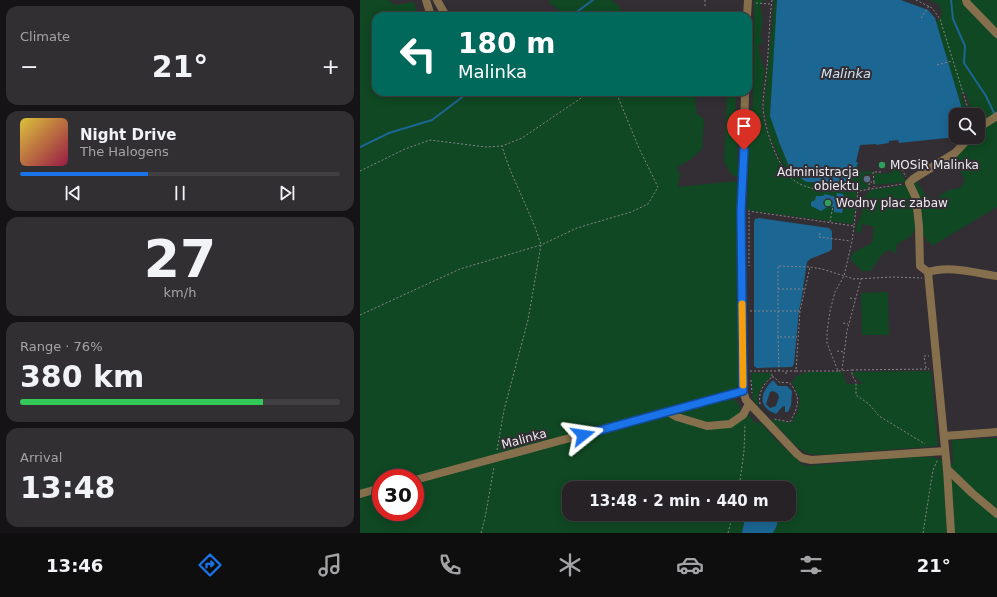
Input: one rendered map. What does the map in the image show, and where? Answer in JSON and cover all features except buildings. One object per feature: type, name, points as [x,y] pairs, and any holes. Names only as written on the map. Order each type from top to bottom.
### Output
[{"type":"street","points":[[426,0],[430,12]]},
{"type":"street","points":[[437,0],[444,12]]},
{"type":"street","points":[[966,0],[967,3],[997,34]]},
{"type":"street","points":[[747,1],[747,12]]},
{"type":"street","points":[[745,96],[744,396],[749,404],[802,458],[811,460],[945,451]]},
{"type":"street","points":[[985,123],[997,116]]},
{"type":"street","points":[[951,533],[947,469],[928,272],[920,266],[919,226],[916,198],[909,183],[955,153],[963,144]]},
{"type":"street","points":[[928,272],[938,269],[958,270],[997,276]]},
{"type":"street","name":"Malinka","points":[[424,478],[743,391]]},
{"type":"street","points":[[668,412],[677,417],[707,426],[730,424],[743,415],[749,404]]},
{"type":"street","points":[[944,436],[997,432]]},
{"type":"street","points":[[947,469],[997,514]]},
{"type":"street","points":[[360,494],[372,491]]},
{"type":"path","points":[[705,0],[705,6]]},
{"type":"path","points":[[772,0],[763,109],[768,135],[787,173],[798,183],[811,188],[840,191],[858,191],[874,189],[874,187],[909,183],[896,158]]},
{"type":"path","points":[[916,0],[932,8],[940,19],[968,108]]},
{"type":"path","points":[[747,1],[772,4]]},
{"type":"path","points":[[921,18],[929,6]]},
{"type":"path","points":[[937,65],[953,61]]},
{"type":"path","points":[[360,171],[405,149],[430,140],[486,146],[502,146],[522,138],[584,96]]},
{"type":"path","points":[[360,315],[460,269],[541,245],[577,228],[631,212],[648,204],[658,187],[638,146],[618,96]]},
{"type":"path","points":[[481,533],[504,410],[528,320],[541,245],[536,227],[507,163],[502,146]]},
{"type":"path","points":[[874,187],[872,172],[881,172]]},
{"type":"path","points":[[869,189],[869,182],[874,182]]},
{"type":"path","points":[[838,371],[827,343],[827,332],[830,311],[836,292],[844,276],[852,241],[858,191]]},
{"type":"path","points":[[830,222],[832,206]]},
{"type":"path","points":[[749,268],[745,211],[854,226]]},
{"type":"path","points":[[819,240],[820,233]]},
{"type":"path","points":[[819,237],[852,241]]},
{"type":"path","points":[[779,371],[778,266],[822,269],[854,279],[893,277],[922,278],[928,272]]},
{"type":"path","points":[[796,371],[800,311],[810,267]]},
{"type":"path","points":[[842,370],[849,324],[861,279]]},
{"type":"path","points":[[778,289],[805,289]]},
{"type":"path","points":[[850,298],[855,299]]},
{"type":"path","points":[[750,311],[800,311]]},
{"type":"path","points":[[843,323],[849,324]]},
{"type":"path","points":[[778,337],[798,337]]},
{"type":"path","points":[[837,351],[844,352]]},
{"type":"path","points":[[852,370],[852,375],[856,382],[856,395],[869,404],[879,416],[926,445]]},
{"type":"path","points":[[750,372],[929,370]]},
{"type":"path","points":[[760,406],[759,398],[762,387],[772,377],[772,371]]},
{"type":"path","points":[[786,371],[786,376]]},
{"type":"path","points":[[771,418],[790,422],[798,407],[797,395],[791,385],[780,382],[772,377]]},
{"type":"path","points":[[740,481],[744,451],[745,425],[743,415]]},
{"type":"path","points":[[923,533],[933,470],[945,451]]},
{"type":"path","points":[[728,533],[731,521]]},
{"type":"green space","points":[[360,0],[388,0],[395,5],[414,2],[416,12],[372,12],[372,96],[698,96],[695,99],[697,114],[704,119],[702,149],[690,160],[677,167],[680,175],[678,187],[735,181],[739,186],[739,383],[735,389],[723,393],[724,401],[732,399],[736,401],[740,407],[740,414],[749,415],[755,423],[760,422],[777,441],[804,466],[912,457],[933,457],[953,464],[952,440],[997,438],[997,533],[773,533],[778,521],[796,521],[796,481],[562,481],[562,521],[745,521],[742,533],[360,533]]},
{"type":"green space","points":[[550,0],[612,0],[619,6],[622,12],[561,12],[549,3]]},
{"type":"green space","points":[[754,0],[764,0],[760,5],[763,21],[760,36],[763,40],[762,43],[758,45],[765,69],[762,109],[765,126],[771,142],[786,173],[786,168],[782,163],[769,135],[764,108],[774,0],[777,0],[770,116],[790,169],[799,174],[803,180],[807,182],[846,183],[852,178],[858,162],[859,172],[872,171],[872,174],[864,175],[864,183],[868,183],[868,188],[857,190],[853,224],[747,210],[750,111],[753,106]],"holes":[[[815,197],[837,197],[833,211],[834,207],[816,207]]]},
{"type":"green space","points":[[928,0],[997,0],[997,207],[932,246],[930,242],[926,242],[926,237],[922,235],[917,227],[910,237],[897,244],[896,253],[888,250],[870,271],[862,271],[850,259],[854,252],[872,243],[874,227],[862,224],[860,234],[855,230],[861,216],[865,197],[870,190],[908,185],[916,181],[926,195],[934,202],[945,192],[960,188],[965,180],[960,171],[952,170],[948,160],[965,144],[985,144],[985,108],[971,108],[965,92],[961,94],[966,108],[962,108],[936,22],[942,16],[941,9],[935,2]]},
{"type":"green space","points":[[727,96],[736,96],[735,137],[737,144],[738,177],[732,175],[724,162]]},
{"type":"green space","points":[[892,159],[894,159],[906,182],[875,185],[874,174],[892,173]]},
{"type":"green space","points":[[888,292],[889,335],[862,335],[861,293]]},
{"type":"green space","points":[[931,371],[938,446],[821,455],[809,454],[798,448],[770,419],[791,423],[798,411],[800,399],[792,382],[796,376],[807,372],[842,372],[847,384],[863,384],[853,374],[853,372]]},
{"type":"green space","points":[[751,373],[771,373],[771,376],[759,393],[758,402],[761,409],[753,400]]},
{"type":"water","name":"Malinka","points":[[777,0],[901,0],[928,10],[935,18],[962,108],[949,108],[949,138],[899,143],[898,140],[876,145],[860,145],[856,162],[858,162],[854,176],[850,181],[843,183],[807,182],[790,169],[770,116]]},
{"type":"water","name":"Wodny plac zabaw","points":[[837,193],[843,194],[845,198],[842,213],[834,212],[834,207],[828,207],[821,211],[811,206],[811,202],[815,200],[816,196],[823,196],[825,194],[836,197]]},
{"type":"water","points":[[759,218],[829,228],[832,231],[832,249],[810,259],[807,262],[799,310],[794,364],[792,367],[757,368],[754,366],[754,222],[755,219]]},
{"type":"water","points":[[773,380],[778,386],[787,386],[792,391],[791,405],[788,412],[785,412],[785,406],[782,407],[776,414],[770,411],[763,403],[763,394]],"holes":[[[773,391],[777,393],[779,397],[776,406],[770,408],[766,404],[770,392]]]},
{"type":"water","points":[[745,521],[778,521],[773,533],[742,533]]},
{"type":"waterway","points":[[576,12],[593,0]]},
{"type":"waterway","points":[[951,0],[953,19],[965,46],[964,63],[986,96],[994,113]]},
{"type":"waterway","points":[[360,147],[389,133],[432,120],[464,96]]},
{"type":"slow traffic","points":[[742,304],[743,385]]},
{"type":"place","name":"MOSiR Malinka","points":[[882,165]]},
{"type":"place","name":"Administracja obiektu","points":[[867,179]]},
{"type":"place","name":"Wodny plac zabaw","points":[[828,203]]},
{"type":"route","points":[[583,435],[743,391],[741,211],[744,150]]}]
